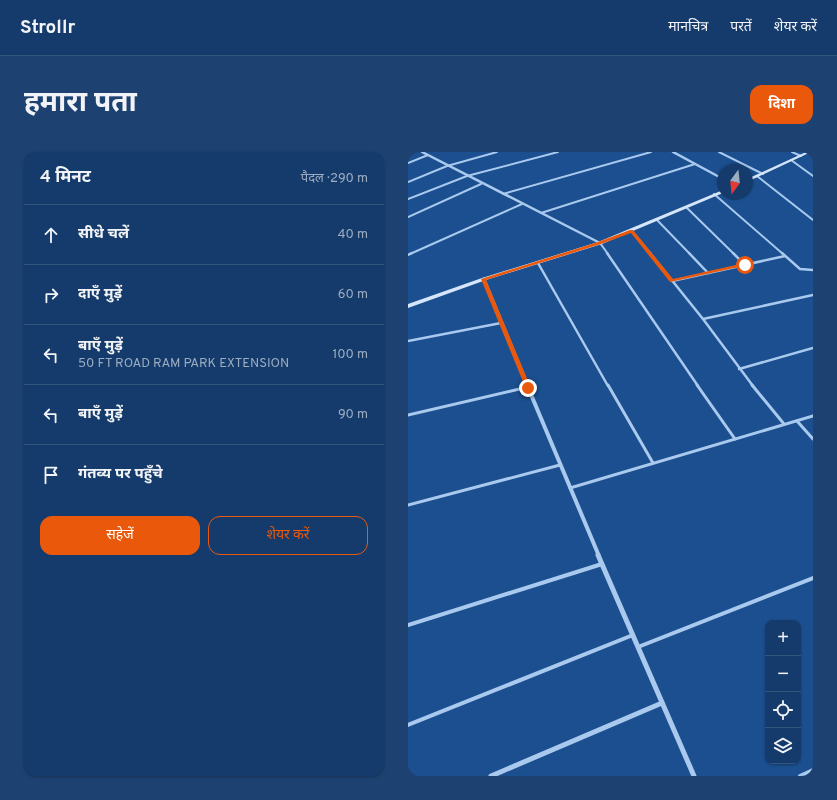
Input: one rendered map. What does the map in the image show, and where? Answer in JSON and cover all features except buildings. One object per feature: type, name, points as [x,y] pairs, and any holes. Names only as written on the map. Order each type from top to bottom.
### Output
[{"type":"street","points":[[422,152],[481,184],[600,243]]},
{"type":"street","points":[[673,152],[717,176]]},
{"type":"street","points":[[753,178],[809,152]]},
{"type":"street","points":[[409,304],[600,243],[632,231],[717,193]]},
{"type":"street","points":[[484,279],[560,465],[694,776]]},
{"type":"street","points":[[491,776],[662,703]]},
{"type":"lane","points":[[408,182],[447,166],[497,152]]},
{"type":"lane","points":[[408,199],[467,176],[558,152]]},
{"type":"lane","points":[[502,194],[651,152]]},
{"type":"lane","points":[[719,152],[764,174]]},
{"type":"lane","points":[[792,152],[801,156]]},
{"type":"lane","points":[[408,163],[428,155]]},
{"type":"lane","points":[[791,160],[813,176]]},
{"type":"lane","points":[[541,213],[695,164]]},
{"type":"lane","points":[[757,176],[813,220]]},
{"type":"lane","points":[[408,217],[481,184]]},
{"type":"lane","points":[[714,194],[800,269],[813,270]]},
{"type":"lane","points":[[408,255],[522,204]]},
{"type":"lane","points":[[686,207],[745,265]]},
{"type":"lane","points":[[657,220],[708,273]]},
{"type":"lane","points":[[632,231],[703,319],[739,369],[784,424]]},
{"type":"lane","points":[[600,243],[735,439]]},
{"type":"lane","points":[[672,281],[785,256]]},
{"type":"lane","points":[[538,263],[653,463]]},
{"type":"lane","points":[[703,319],[813,295]]},
{"type":"lane","points":[[408,341],[501,323]]},
{"type":"lane","points":[[739,369],[813,348]]},
{"type":"lane","points":[[408,415],[528,388]]},
{"type":"lane","points":[[570,488],[813,416]]},
{"type":"lane","points":[[797,420],[813,439]]},
{"type":"lane","points":[[408,505],[560,465]]},
{"type":"lane","points":[[408,625],[602,564]]},
{"type":"lane","points":[[638,647],[813,578]]},
{"type":"lane","points":[[408,725],[632,635]]},
{"type":"lane","points":[[800,776],[813,770]]},
{"type":"route","points":[[528,388],[484,279],[600,243],[632,231],[672,281],[745,265]]}]
